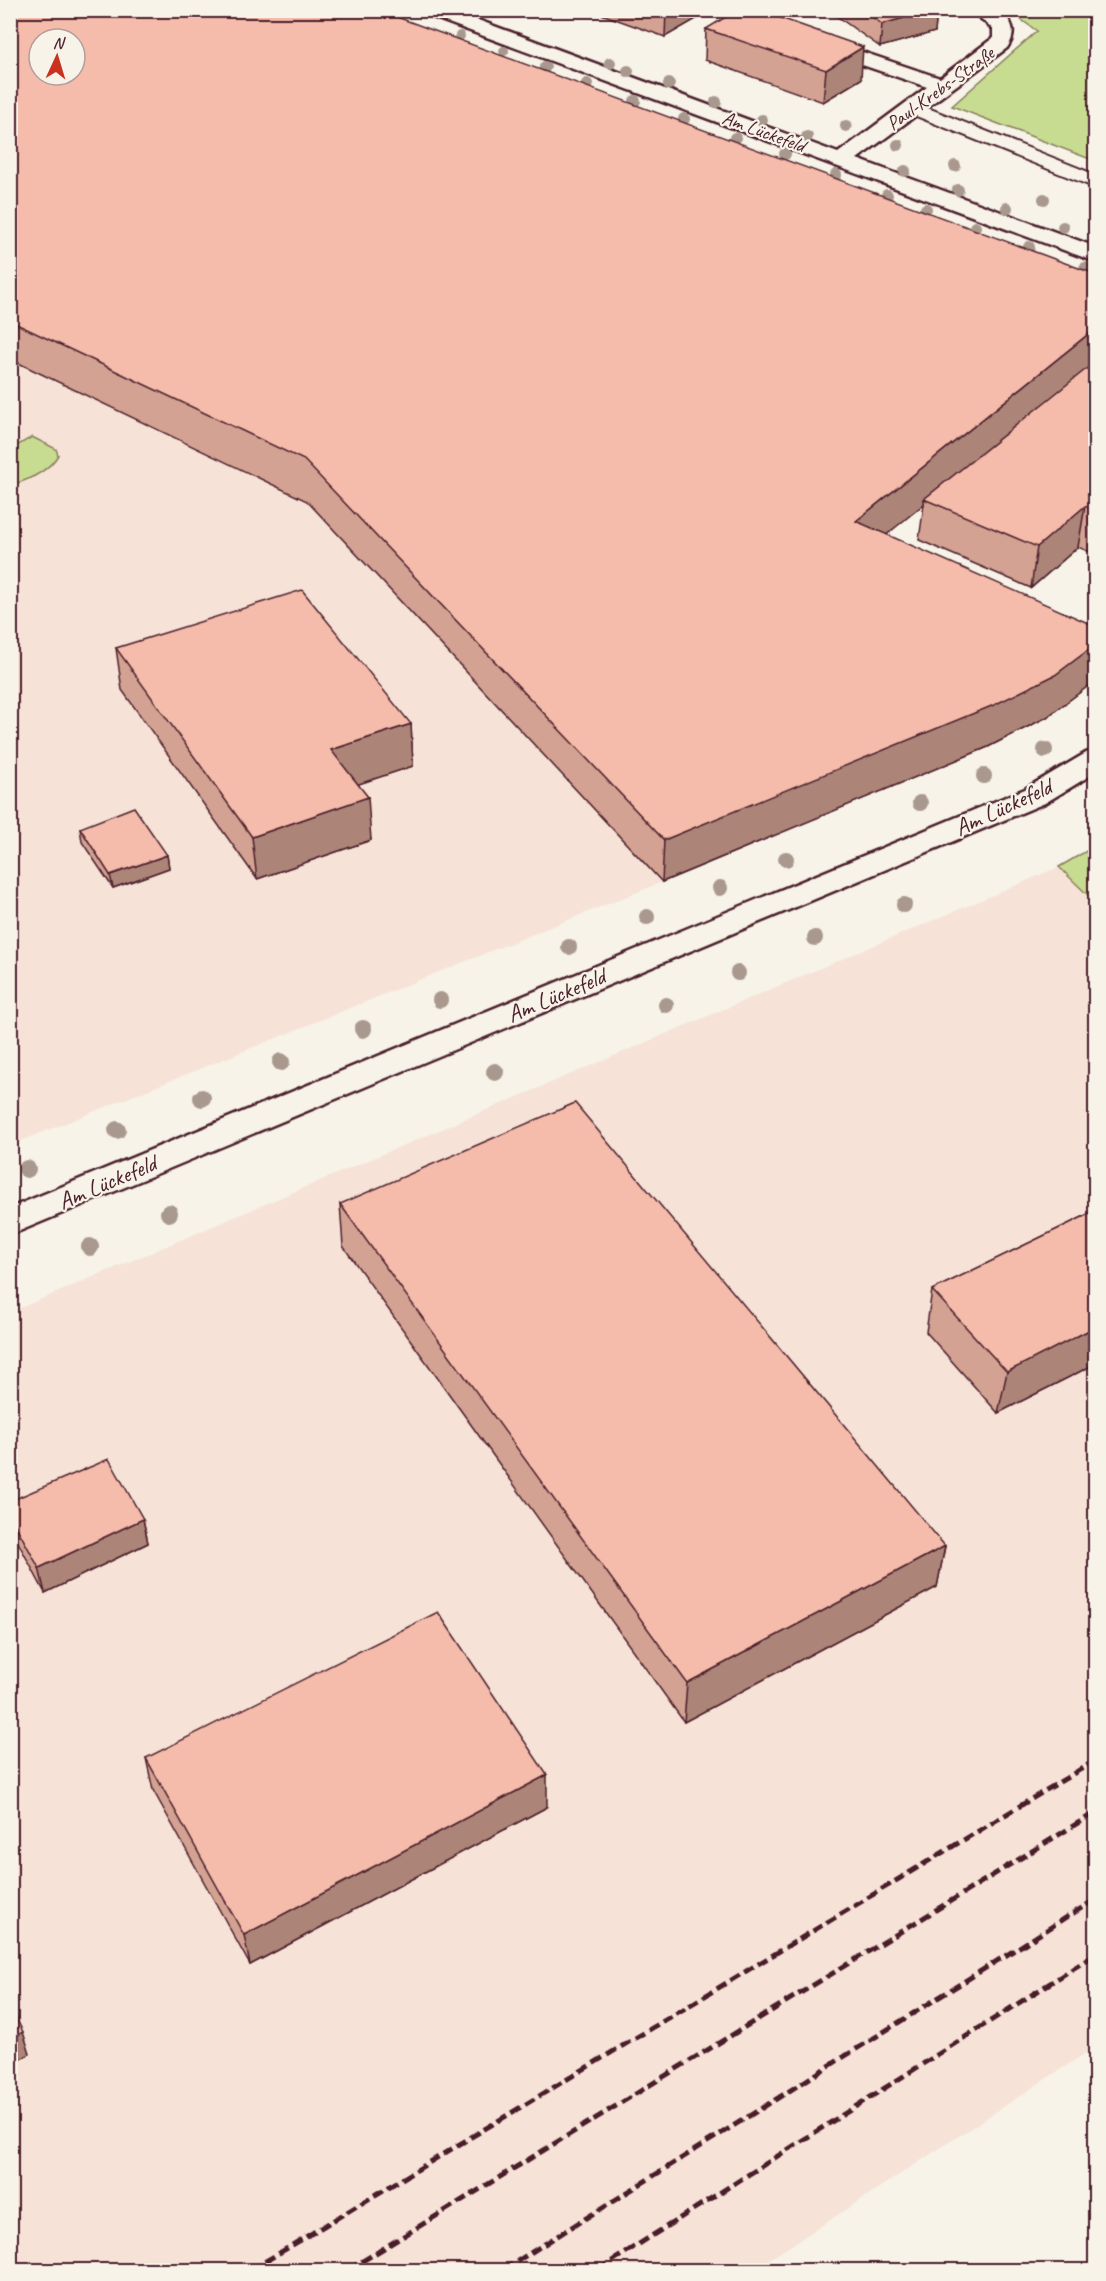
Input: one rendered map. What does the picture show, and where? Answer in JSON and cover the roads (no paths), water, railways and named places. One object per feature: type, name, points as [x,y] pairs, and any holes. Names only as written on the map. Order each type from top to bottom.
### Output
[{"type":"street","name":"Am Lückefeld","points":[[432,10],[1095,255]]},
{"type":"street","points":[[754,10],[781,31],[944,86]]},
{"type":"street","name":"Paul-Krebs-Straße","points":[[842,160],[999,44],[1005,37],[1001,25],[981,10]]},
{"type":"street","name":"Am Lückefeld","points":[[10,1222],[1035,796],[1095,759]]},
{"type":"lane","points":[[913,108],[1095,182]]},
{"type":"railway","points":[[251,2270],[1096,1760]]},
{"type":"railway","points":[[348,2270],[1096,1812]]},
{"type":"railway","points":[[503,2270],[1096,1899]]},
{"type":"railway","points":[[598,2270],[1096,1954]]}]
